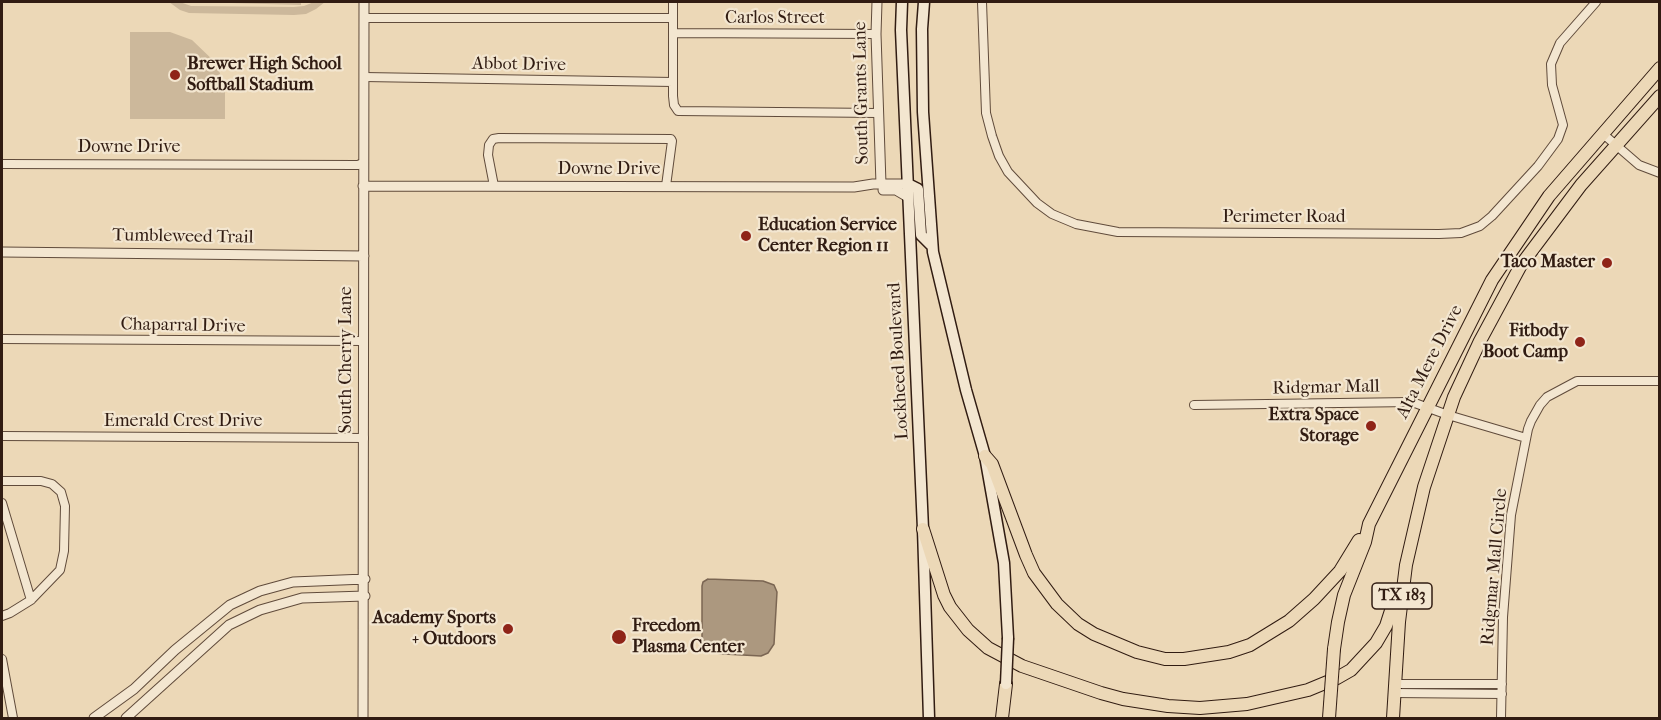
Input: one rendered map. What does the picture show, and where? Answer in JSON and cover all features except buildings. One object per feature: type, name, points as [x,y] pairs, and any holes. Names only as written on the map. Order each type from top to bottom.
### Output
[{"type":"main road","name":"Lockheed Boulevard","points":[[902,2],[901,30],[929,718]]},
{"type":"main road","points":[[924,2],[923,112],[932,246],[966,390],[985,456],[1004,563],[1008,638],[1002,718]]},
{"type":"main road","name":"Alta Mere Drive","points":[[1329,718],[1338,622],[1344,595],[1365,542],[1369,524],[1492,280],[1549,196],[1659,68]]},
{"type":"main road","name":"Alta Mere Drive","points":[[1393,718],[1406,565],[1424,487],[1448,415],[1475,351],[1521,265],[1572,196],[1659,96]]},
{"type":"main road","points":[[908,184],[918,189],[921,235],[932,246]]},
{"type":"main road","points":[[985,456],[992,464],[1034,573],[1057,604],[1078,624],[1094,634],[1137,652],[1165,659],[1196,658],[1229,652],[1250,645],[1288,621],[1314,599],[1340,571],[1369,524]]},
{"type":"main road","points":[[923,529],[950,607],[968,630],[988,648],[1022,666],[1101,693],[1168,706],[1200,708],[1247,704],[1308,690],[1351,670],[1376,643],[1386,626],[1406,565]]},
{"type":"main road","points":[[1006,684],[1008,718]]},
{"type":"street","name":"South Cherry Lane","points":[[363,718],[365,579],[364,2]]},
{"type":"street","points":[[673,2],[673,96],[676,110],[878,113]]},
{"type":"street","name":"South Grants Lane","points":[[877,2],[880,184]]},
{"type":"street","name":"Perimeter Road","points":[[982,2],[986,113],[992,136],[1008,172],[1037,203],[1052,214],[1076,224],[1118,232],[1438,234],[1461,233],[1480,225],[1492,216],[1538,166],[1558,139],[1563,125],[1552,85],[1551,64],[1560,43],[1596,2]]},
{"type":"street","points":[[364,18],[673,18]]},
{"type":"street","name":"Carlos Street","points":[[673,33],[876,34]]},
{"type":"street","name":"Abbot Drive","points":[[364,77],[673,82]]},
{"type":"street","points":[[1602,133],[1639,165],[1659,173]]},
{"type":"street","points":[[494,186],[488,155],[489,145],[496,138],[666,138],[672,141],[666,186]]},
{"type":"street","name":"Downe Drive","points":[[2,164],[358,165],[363,163]]},
{"type":"street","name":"Downe Drive","points":[[854,187],[908,184]]},
{"type":"street","name":"Downe Drive","points":[[363,186],[854,187],[896,190],[908,197]]},
{"type":"street","name":"Tumbleweed Trail","points":[[2,252],[364,256]]},
{"type":"street","name":"Chaparral Drive","points":[[2,339],[364,341]]},
{"type":"street","name":"Ridgmar Mall Circle","points":[[1502,718],[1504,596],[1511,515],[1531,421],[1547,397],[1571,384],[1590,380],[1659,381]]},
{"type":"street","name":"Ridgmar Mall","points":[[1194,405],[1412,402],[1526,438]]},
{"type":"street","name":"Emerald Crest Drive","points":[[2,436],[364,438]]},
{"type":"street","points":[[2,481],[41,481],[52,484],[61,492],[65,506],[64,551],[60,570],[31,600],[2,616]]},
{"type":"street","points":[[2,503],[31,600]]},
{"type":"street","points":[[94,718],[134,690],[175,650],[230,605],[260,591],[293,582],[365,579]]},
{"type":"street","points":[[126,718],[229,625],[260,610],[302,598],[364,596]]},
{"type":"street","points":[[2,659],[14,718]]},
{"type":"street","points":[[1394,688],[1502,684]]},
{"type":"street","points":[[1394,688],[1502,694]]},
{"type":"shaded area","points":[[169,2],[180,2],[191,6],[294,7],[325,2],[306,14],[294,15],[189,13]]},
{"type":"shaded area","points":[[194,2],[301,2],[301,5]]},
{"type":"shaded area","name":"Brewer High School Softball Stadium","points":[[130,32],[170,32],[192,40],[216,63],[225,87],[225,119],[130,119]]},
{"type":"shaded area","points":[[708,579],[763,581],[774,585],[777,592],[774,644],[768,653],[761,656],[724,654],[707,652],[704,649],[702,586],[703,582]]},
{"type":"place","name":"Brewer High School Softball Stadium","points":[[175,75]]},
{"type":"place","name":"Education Service Center Region 11","points":[[746,236]]},
{"type":"place","name":"Taco Master","points":[[1607,263]]},
{"type":"place","name":"Fitbody Boot Camp","points":[[1580,342]]},
{"type":"place","name":"Extra Space Storage","points":[[1371,426]]},
{"type":"place","name":"Academy Sports + Outdoors","points":[[508,629]]},
{"type":"place","name":"Freedom Plasma Center","points":[[619,637]]}]
